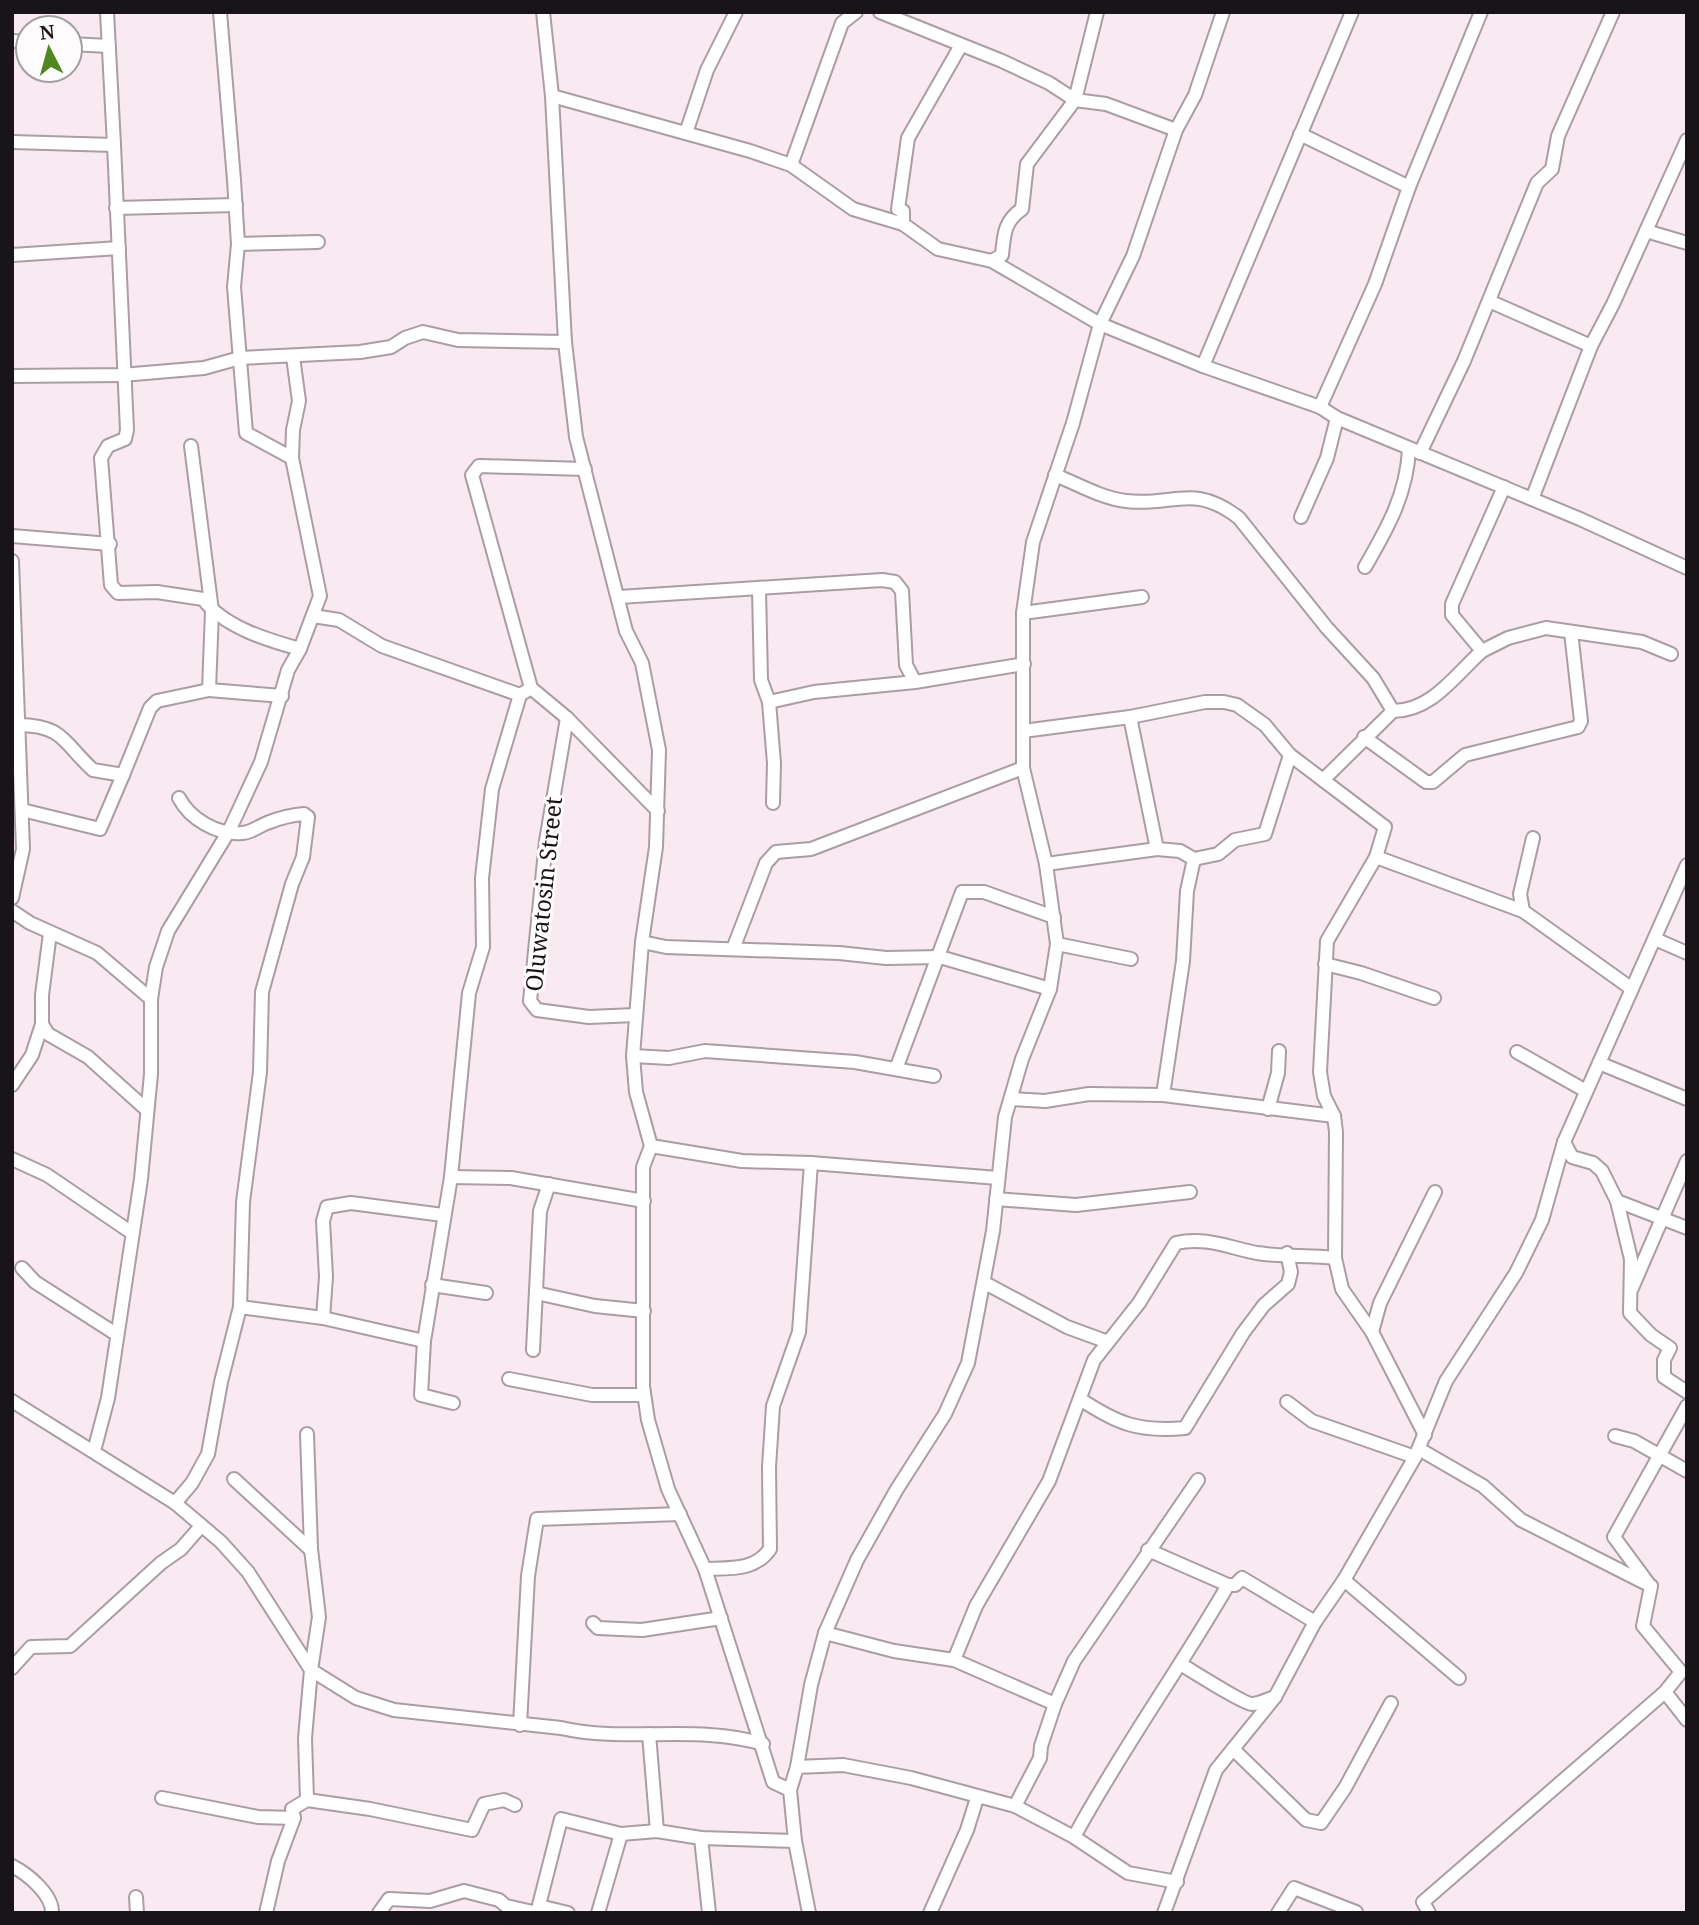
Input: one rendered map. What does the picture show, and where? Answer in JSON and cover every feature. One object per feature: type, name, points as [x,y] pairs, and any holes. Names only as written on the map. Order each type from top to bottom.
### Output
[{"type":"street","points":[[107,12],[125,439],[108,446],[101,458],[114,590],[118,593],[157,592],[203,599],[212,611],[234,625],[300,649]]},
{"type":"street","points":[[220,12],[236,205],[238,244],[234,287],[246,433],[292,458]]},
{"type":"street","points":[[543,12],[552,96],[565,342],[576,437],[626,631],[642,663],[659,750],[654,866],[642,942],[633,1056],[636,1092],[651,1146],[643,1167],[644,1395],[648,1420],[668,1489],[705,1569],[773,1782],[790,1790]]},
{"type":"street","points":[[686,133],[707,70],[736,12]]},
{"type":"street","points":[[791,166],[842,23],[856,12]]},
{"type":"street","points":[[880,12],[960,47],[1002,61],[1049,83],[1075,100],[1106,104],[1176,130]]},
{"type":"street","points":[[992,261],[1002,255],[1005,228],[1011,216],[1022,209],[1027,164],[1075,100],[1097,12]]},
{"type":"street","points":[[809,1913],[795,1841],[790,1790],[797,1767],[811,1685],[825,1633],[863,1548],[960,1387],[968,1363],[985,1283],[1005,1117],[1022,1059],[1050,989],[1057,944],[1054,917],[1046,863],[1023,768],[1023,613],[1033,542],[1101,324],[1133,256],[1176,130],[1195,95],[1223,12]]},
{"type":"street","points":[[1203,366],[1352,12]]},
{"type":"street","points":[[1320,407],[1375,284],[1409,187],[1481,12]]},
{"type":"street","points":[[1365,567],[1400,502],[1414,451],[1489,301],[1537,183],[1552,169],[1558,136],[1613,12]]},
{"type":"street","points":[[84,45],[109,46]]},
{"type":"street","points":[[903,224],[903,211],[898,209],[908,138],[960,47]]},
{"type":"street","points":[[552,96],[686,133],[791,166],[853,209],[903,224],[938,249],[992,261],[1101,324],[1203,366],[1320,407],[1336,418],[1504,487],[1687,568]]},
{"type":"street","points":[[1300,134],[1409,187]]},
{"type":"street","points":[[1532,499],[1591,346],[1687,140]]},
{"type":"street","points":[[12,142],[114,145]]},
{"type":"street","points":[[116,208],[236,205]]},
{"type":"street","points":[[1646,230],[1687,243]]},
{"type":"street","points":[[238,244],[318,242]]},
{"type":"street","points":[[12,255],[119,248]]},
{"type":"street","points":[[1489,301],[1591,346]]},
{"type":"street","points":[[12,376],[122,375],[204,368],[240,358],[293,357],[391,347],[423,332],[458,340],[565,342]]},
{"type":"street","points":[[94,1451],[108,1398],[141,1179],[152,1049],[151,999],[156,967],[167,931],[229,831],[261,762],[288,670],[300,649],[320,596],[292,458],[293,430],[299,401],[293,357]]},
{"type":"street","points":[[1301,517],[1328,458],[1336,418]]},
{"type":"street","points":[[191,446],[212,611],[209,690]]},
{"type":"street","points":[[453,1403],[421,1395],[424,1341],[451,1177],[469,993],[483,947],[482,878],[492,789],[526,692],[472,475],[479,466],[585,469]]},
{"type":"street","points":[[1055,475],[1107,497],[1128,501],[1199,498],[1223,506],[1239,518],[1327,628],[1373,678],[1392,711]]},
{"type":"street","points":[[1482,651],[1452,615],[1452,604],[1504,487]]},
{"type":"street","points":[[12,536],[110,544]]},
{"type":"street","points":[[12,562],[18,725],[15,766],[22,810],[23,849],[12,898]]},
{"type":"street","points":[[619,597],[759,590],[882,579],[895,582],[902,592],[906,665],[915,681]]},
{"type":"street","points":[[759,590],[761,680],[769,702],[774,763],[773,803]]},
{"type":"street","points":[[1023,613],[1142,597]]},
{"type":"street","points":[[313,616],[339,620],[393,651],[526,692],[567,718],[658,811]]},
{"type":"street","points":[[1323,780],[1392,711],[1404,711],[1431,699],[1482,651],[1508,638],[1546,628],[1642,642],[1671,654]]},
{"type":"street","points":[[1364,737],[1426,782],[1433,782],[1465,755],[1578,727],[1581,721],[1571,632]]},
{"type":"street","points":[[769,702],[814,692],[915,681],[1024,664]]},
{"type":"street","points":[[22,810],[100,829],[150,708],[157,701],[209,690],[282,696]]},
{"type":"street","points":[[1023,732],[1130,717],[1205,702],[1237,705],[1265,725],[1290,755],[1359,810],[1384,824],[1376,857],[1327,941],[1320,1072],[1324,1096],[1334,1116],[1335,1258],[1346,1298],[1372,1332],[1425,1435]]},
{"type":"street","points":[[1130,717],[1157,849]]},
{"type":"street","name":"Oluwatosin Street","points":[[567,718],[545,841],[530,1001],[537,1010],[589,1017],[635,1014]]},
{"type":"street","points":[[18,725],[38,725],[55,730],[69,741],[93,770],[123,775]]},
{"type":"street","points":[[1046,863],[1157,849],[1180,851],[1194,859],[1218,854],[1236,840],[1265,834],[1290,755]]},
{"type":"street","points":[[733,949],[766,863],[776,852],[811,849],[1023,768]]},
{"type":"street","points":[[175,1503],[192,1483],[208,1454],[221,1382],[240,1307],[243,1202],[260,1072],[261,992],[292,884],[303,857],[309,827],[308,817],[304,814],[267,823],[250,831],[229,831],[204,824],[187,814],[179,798]]},
{"type":"street","points":[[1523,911],[1520,894],[1532,838]]},
{"type":"street","points":[[1376,857],[1523,911],[1632,989]]},
{"type":"street","points":[[1163,1096],[1186,934],[1187,891],[1194,859]]},
{"type":"street","points":[[1169,1911],[1216,1770],[1275,1697],[1315,1622],[1344,1580],[1417,1453],[1446,1381],[1516,1273],[1542,1220],[1564,1142],[1687,865]]},
{"type":"street","points":[[896,1069],[923,990],[940,957],[962,892],[984,892],[1054,917]]},
{"type":"street","points":[[12,911],[50,933],[97,953],[151,999]]},
{"type":"street","points":[[12,1086],[32,1055],[42,1024],[50,933]]},
{"type":"street","points":[[1655,939],[1687,953]]},
{"type":"street","points":[[642,942],[666,947],[886,958],[940,957],[1050,989]]},
{"type":"street","points":[[1057,944],[1131,959]]},
{"type":"street","points":[[1325,964],[1361,973],[1434,998]]},
{"type":"street","points":[[42,1024],[48,1034],[88,1057],[147,1110]]},
{"type":"street","points":[[633,1056],[669,1058],[705,1051],[855,1062],[934,1076]]},
{"type":"street","points":[[1268,1109],[1278,1073],[1279,1051]]},
{"type":"street","points":[[1517,1052],[1586,1091]]},
{"type":"street","points":[[1599,1063],[1687,1099]]},
{"type":"street","points":[[1011,1099],[1045,1101],[1089,1094],[1163,1096],[1334,1116]]},
{"type":"street","points":[[1564,1142],[1572,1157],[1593,1163],[1602,1171],[1617,1200],[1632,1259],[1628,1298],[1630,1313],[1651,1335],[1670,1348],[1664,1360],[1664,1377],[1687,1392]]},
{"type":"street","points":[[651,1146],[742,1161],[811,1163],[998,1178]]},
{"type":"street","points":[[12,1159],[47,1175],[132,1233]]},
{"type":"street","points":[[1628,1298],[1687,1161]]},
{"type":"street","points":[[705,1569],[751,1566],[762,1561],[770,1549],[769,1468],[773,1406],[799,1332],[811,1163]]},
{"type":"street","points":[[451,1177],[512,1178],[644,1201]]},
{"type":"street","points":[[533,1350],[540,1211],[548,1184]]},
{"type":"street","points":[[996,1199],[1076,1205],[1190,1192]]},
{"type":"street","points":[[1372,1332],[1380,1303],[1435,1192]]},
{"type":"street","points":[[1617,1200],[1633,1209],[1687,1228]]},
{"type":"street","points":[[323,1318],[326,1277],[323,1221],[327,1207],[351,1203],[443,1215]]},
{"type":"street","points":[[954,1660],[976,1606],[1049,1481],[1094,1360],[1139,1303],[1176,1243],[1189,1240],[1227,1243],[1258,1253],[1335,1258]]},
{"type":"street","points":[[1080,1399],[1128,1427],[1151,1430],[1185,1428],[1197,1413],[1243,1333],[1264,1305],[1288,1284],[1291,1272],[1287,1253]]},
{"type":"street","points":[[22,1268],[35,1282],[116,1334]]},
{"type":"street","points":[[985,1283],[998,1293],[1067,1328],[1108,1342]]},
{"type":"street","points":[[432,1285],[486,1293]]},
{"type":"street","points":[[536,1293],[595,1306],[644,1311]]},
{"type":"street","points":[[240,1307],[323,1318],[424,1341]]},
{"type":"street","points":[[509,1379],[592,1395],[644,1395]]},
{"type":"street","points":[[12,1401],[175,1503],[248,1572],[311,1670],[356,1698],[394,1710],[588,1734],[732,1736],[763,1744]]},
{"type":"street","points":[[1287,1402],[1312,1422],[1417,1453],[1483,1486],[1521,1520],[1651,1586]]},
{"type":"street","points":[[1429,1913],[1423,1902],[1665,1692],[1681,1672],[1643,1626],[1651,1586],[1614,1537],[1687,1406]]},
{"type":"street","points":[[307,1434],[311,1550],[319,1617],[305,1738],[307,1800]]},
{"type":"street","points":[[1615,1436],[1634,1441],[1687,1472]]},
{"type":"street","points":[[234,1479],[311,1550]]},
{"type":"street","points":[[1015,1805],[1040,1758],[1041,1746],[1055,1704],[1074,1661],[1198,1480]]},
{"type":"street","points":[[520,1725],[528,1576],[537,1519],[680,1514]]},
{"type":"street","points":[[12,1668],[30,1647],[70,1646],[161,1563],[181,1549],[201,1527]]},
{"type":"street","points":[[1148,1550],[1228,1585],[1235,1585],[1242,1578],[1315,1622]]},
{"type":"street","points":[[1344,1580],[1459,1678]]},
{"type":"street","points":[[1074,1836],[1095,1797],[1182,1665],[1228,1585]]},
{"type":"street","points":[[593,1623],[598,1628],[642,1630],[721,1618]]},
{"type":"street","points":[[825,1633],[894,1651],[954,1660],[1055,1704]]},
{"type":"street","points":[[1182,1665],[1228,1690],[1238,1700],[1252,1704],[1275,1697]]},
{"type":"street","points":[[1665,1692],[1687,1720]]},
{"type":"street","points":[[1233,1749],[1306,1820],[1321,1823],[1345,1788],[1391,1703]]},
{"type":"street","points":[[649,1734],[657,1831]]},
{"type":"street","points":[[797,1767],[843,1765],[911,1778],[977,1798],[1015,1805],[1074,1836],[1128,1873],[1177,1882]]},
{"type":"street","points":[[162,1798],[258,1817],[294,1818]]},
{"type":"street","points":[[930,1913],[967,1830],[977,1798]]},
{"type":"street","points":[[266,1913],[278,1861],[294,1818],[292,1810],[307,1800],[370,1809],[472,1830],[484,1804],[504,1800],[515,1805]]},
{"type":"street","points":[[537,1911],[561,1819],[621,1834],[657,1831],[701,1838],[795,1841]]},
{"type":"street","points":[[598,1913],[621,1834]]},
{"type":"street","points":[[701,1838],[709,1913]]},
{"type":"street","points":[[12,1866],[47,1895],[52,1902],[52,1913]]},
{"type":"street","points":[[1278,1913],[1294,1888],[1356,1912]]},
{"type":"street","points":[[379,1913],[389,1899],[430,1901],[464,1891],[499,1900],[506,1906],[568,1913]]},
{"type":"street","points":[[136,1898],[137,1913]]}]
